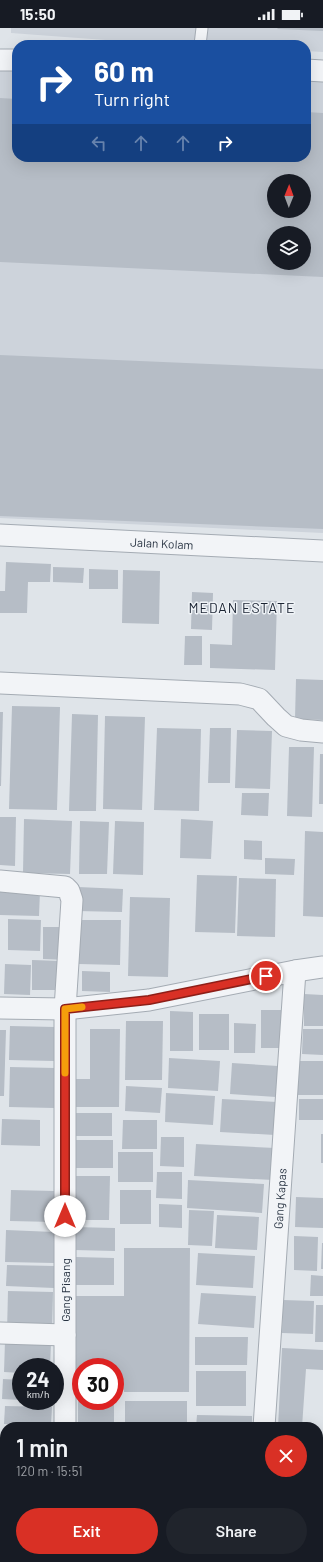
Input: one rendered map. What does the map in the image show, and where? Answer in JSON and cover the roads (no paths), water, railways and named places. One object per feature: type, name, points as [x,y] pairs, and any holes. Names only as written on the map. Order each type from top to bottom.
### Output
[{"type":"street","points":[[0,60],[12,60]]},
{"type":"street","points":[[311,70],[323,70]]},
{"type":"street","name":"Jalan Kolam","points":[[0,535],[323,550]]},
{"type":"street","points":[[0,682],[240,694],[259,699],[286,726],[301,730],[323,732]]},
{"type":"street","name":"Gang Pisang","points":[[0,881],[59,885],[65,887],[72,895],[65,1009],[65,1422]]},
{"type":"street","points":[[0,1008],[65,1009],[149,1000],[295,971],[323,967]]},
{"type":"street","name":"Gang Kapas","points":[[264,1422],[295,971]]},
{"type":"street","points":[[0,1333],[65,1335]]},
{"type":"lane","points":[[201,40],[202,28]]},
{"type":"district","name":"MEDAN ESTATE","points":[[242,607]]}]
